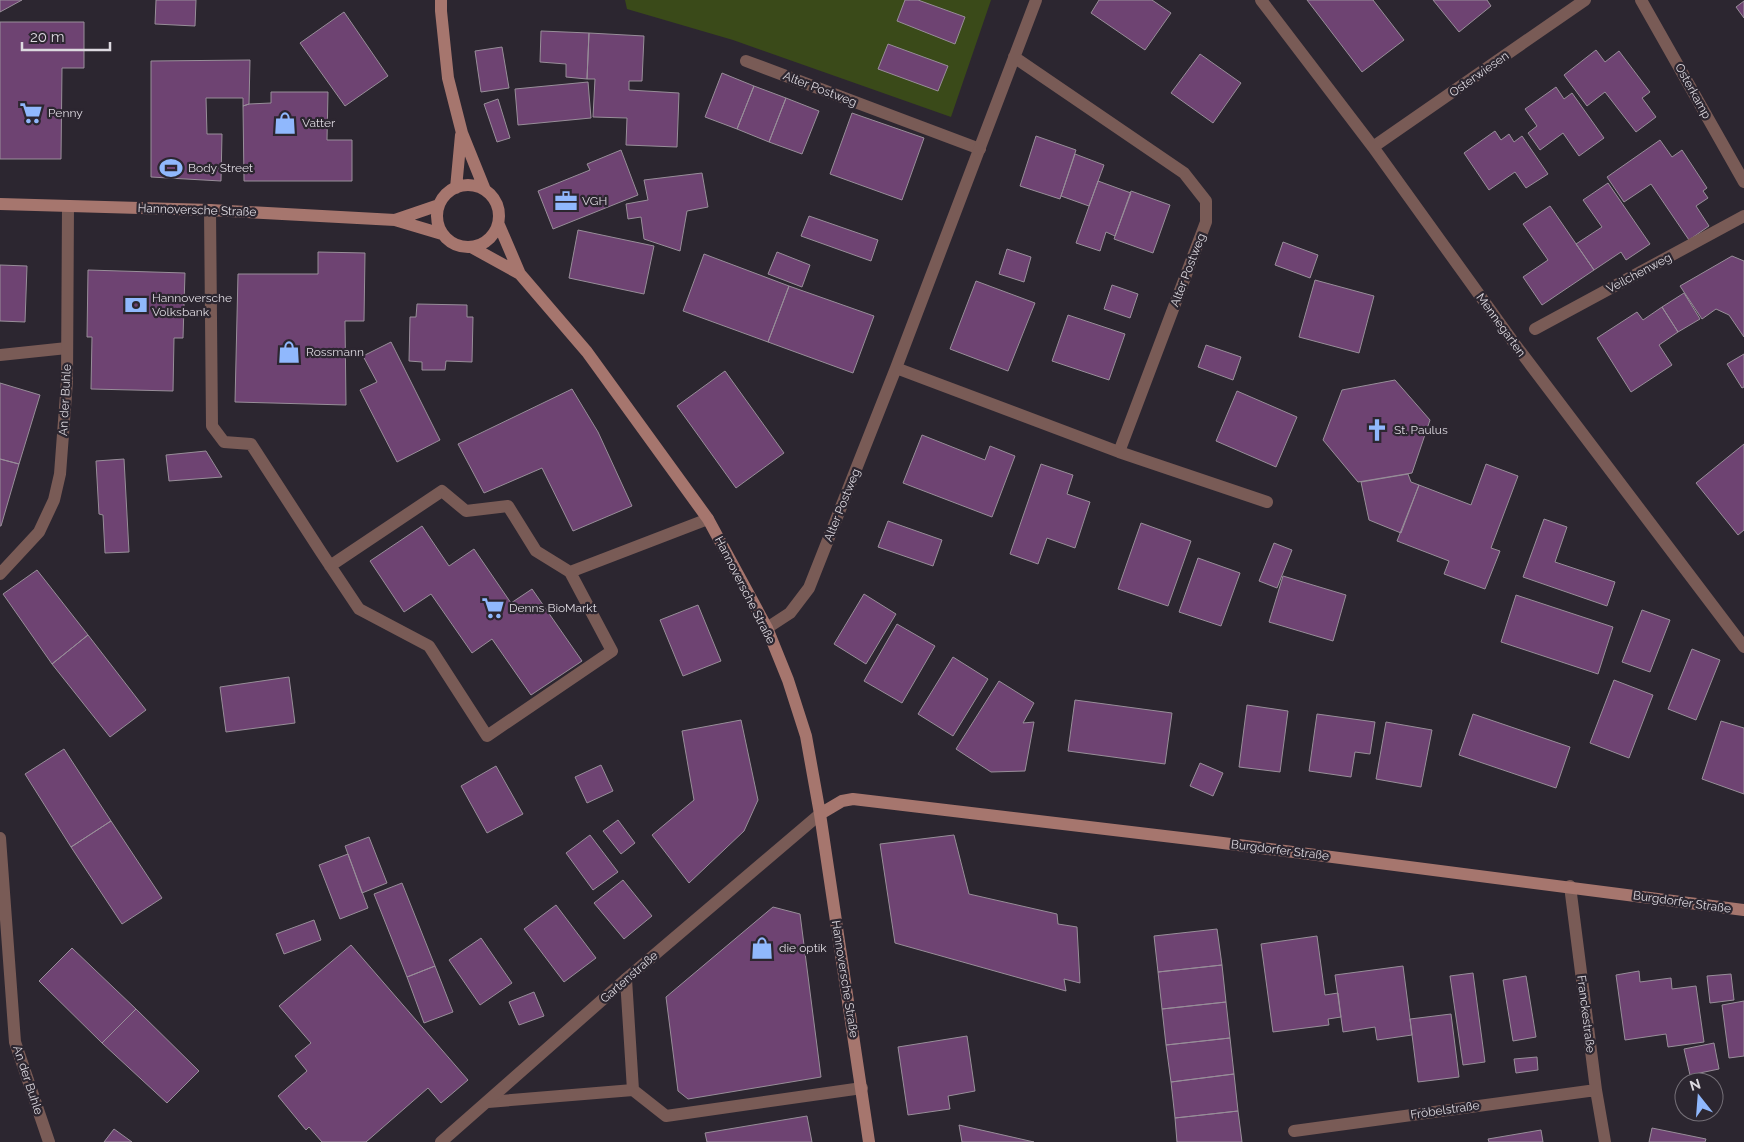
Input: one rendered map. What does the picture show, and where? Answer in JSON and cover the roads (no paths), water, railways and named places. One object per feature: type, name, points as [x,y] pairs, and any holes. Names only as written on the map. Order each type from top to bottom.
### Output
[{"type":"main road","points":[[441,0],[448,78],[462,133],[485,190]]},
{"type":"main road","points":[[456,188],[462,133]]},
{"type":"main road","points":[[465,185],[476,186],[485,190],[493,196],[500,214],[499,224],[490,240],[473,248],[464,248],[448,241],[438,225],[437,215],[443,198],[456,188],[465,185]]},
{"type":"main road","name":"Hannoversche Straße","points":[[0,204],[210,210],[395,220],[442,234]]},
{"type":"main road","name":"Hannoversche Straße","points":[[395,220],[439,205]]},
{"type":"main road","name":"Hannoversche Straße","points":[[499,224],[520,274],[587,352],[708,519],[767,628],[788,680],[806,736],[820,814],[869,1142]]},
{"type":"main road","name":"Hannoversche Straße","points":[[473,248],[520,274]]},
{"type":"main road","name":"Burgdorfer Straße","points":[[820,814],[842,801],[853,798],[1206,840],[1744,910]]},
{"type":"street","name":"Alter Postweg","points":[[767,628],[790,613],[809,588],[896,368],[1036,0]]},
{"type":"street","name":"Mennegarten","points":[[1261,0],[1373,147],[1514,343],[1744,647]]},
{"type":"street","name":"Osterwiesen","points":[[1373,147],[1585,0]]},
{"type":"street","name":"Osterkamp","points":[[1641,0],[1744,182]]},
{"type":"street","name":"Alter Postweg","points":[[1014,57],[1184,173],[1206,201],[1206,222],[1119,452]]},
{"type":"street","name":"Alter Postweg","points":[[746,61],[980,149]]},
{"type":"street","name":"An der Buhle","points":[[0,574],[38,532],[54,500],[60,474],[65,418],[68,206]]},
{"type":"street","points":[[210,210],[212,426],[224,442],[251,444],[330,566],[359,609],[429,646],[488,736],[612,651],[570,572],[536,551],[508,506],[466,511],[442,491],[330,566]]},
{"type":"street","name":"Veilchenweg","points":[[1535,329],[1744,216]]},
{"type":"street","points":[[0,355],[67,348]]},
{"type":"street","points":[[896,368],[1119,452],[1267,502]]},
{"type":"street","points":[[570,572],[708,519]]},
{"type":"street","name":"Gartenstraße","points":[[441,1142],[626,979],[820,814]]},
{"type":"street","name":"An der Buhle","points":[[0,838],[15,1042],[49,1142]]},
{"type":"street","name":"Franckestraße","points":[[1570,886],[1596,1090],[1605,1142]]},
{"type":"street","points":[[626,979],[634,1090]]},
{"type":"street","points":[[488,1102],[634,1090],[666,1116],[862,1088]]},
{"type":"street","name":"Fröbelstraße","points":[[1294,1131],[1596,1090]]},
{"type":"place","name":"Penny","points":[[31,113]]},
{"type":"place","name":"Vatter","points":[[285,123]]},
{"type":"place","name":"Body Street","points":[[171,168]]},
{"type":"place","name":"VGH","points":[[566,201]]},
{"type":"place","name":"Hannoversche Volksbank","points":[[136,305]]},
{"type":"place","name":"Rossmann","points":[[289,352]]},
{"type":"place","name":"St. Paulus","points":[[1377,430]]},
{"type":"place","name":"Denns BioMarkt","points":[[493,608]]},
{"type":"place","name":"die optik","points":[[762,948]]}]
